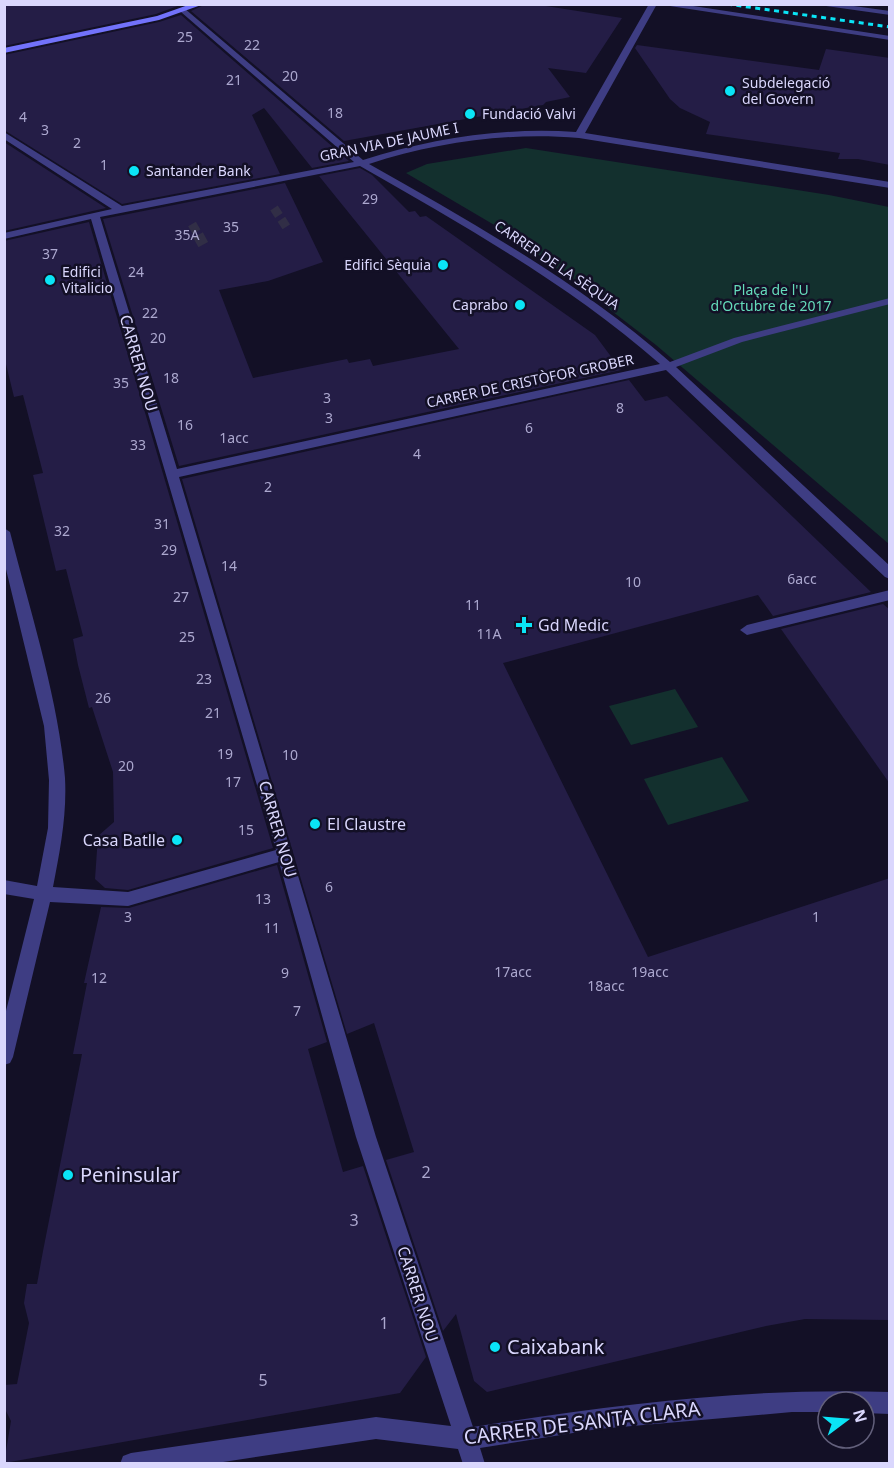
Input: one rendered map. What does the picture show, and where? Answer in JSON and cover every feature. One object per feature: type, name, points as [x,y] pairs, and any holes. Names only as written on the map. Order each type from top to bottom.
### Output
[{"type":"main road","points":[[4,51],[159,18],[200,4]]},
{"type":"street","points":[[579,135],[653,4]]},
{"type":"street","points":[[661,4],[890,38]]},
{"type":"street","points":[[816,4],[890,14]]},
{"type":"street","points":[[844,8],[854,4]]},
{"type":"street","name":"CARRER DE LA SÈQUIA","points":[[184,10],[361,162],[478,230],[626,329],[890,574]]},
{"type":"street","name":"GRAN VIA DE JAUME I","points":[[4,236],[361,162],[396,152],[506,133],[579,135],[890,185]]},
{"type":"street","points":[[4,135],[121,210]]},
{"type":"street","name":"CARRER NOU","points":[[95,216],[285,854],[366,1137],[474,1464]]},
{"type":"street","name":"CARRER DE CRISTÒFOR GROBER","points":[[172,474],[668,366],[738,340],[890,301]]},
{"type":"street","points":[[4,532],[51,726],[57,780],[56,828],[44,894],[4,1057]]},
{"type":"street","points":[[747,630],[890,596]]},
{"type":"street","points":[[4,887],[44,894],[128,899],[285,854]]},
{"type":"street","name":"CARRER DE SANTA CLARA","points":[[131,1464],[376,1428],[467,1439],[598,1418],[792,1401],[816,1401]]},
{"type":"green space","name":"Plaça de l'U d'Octubre de 2017","points":[[526,148],[829,195],[889,207],[889,544],[656,345],[518,239],[406,173],[427,164]]},
{"type":"green space","points":[[675,689],[698,727],[631,745],[609,706]]},
{"type":"green space","points":[[722,757],[749,801],[668,825],[644,779]]},
{"type":"building","points":[[4,4],[183,4],[156,14],[4,46]]},
{"type":"building","points":[[206,4],[533,4],[622,18],[586,73],[548,68],[570,97],[546,102],[543,105],[344,141],[191,11]]},
{"type":"building","points":[[181,15],[349,161],[312,168],[264,108],[252,115],[280,174],[122,204],[4,130],[4,55],[159,22]]},
{"type":"building","points":[[637,45],[819,70],[826,49],[890,58],[890,165],[858,159],[838,159],[840,153],[706,134],[710,122],[680,108],[670,99],[635,48]]},
{"type":"building","points":[[4,142],[106,208],[4,231]]},
{"type":"building","points":[[360,168],[372,175],[409,212],[415,211],[420,217],[426,216],[595,335],[621,370],[179,466],[103,219],[285,183],[323,262],[268,281],[219,290],[253,378],[347,359],[349,363],[370,359],[373,366],[459,349],[319,176]]},
{"type":"building","points":[[89,222],[273,848],[128,890],[105,888],[95,879],[98,836],[114,822],[113,772],[92,707],[89,708],[78,665],[73,639],[83,636],[66,569],[56,571],[33,475],[43,473],[23,395],[14,397],[4,356],[4,241]]},
{"type":"building","points":[[629,380],[645,401],[667,396],[871,592],[773,616],[758,595],[503,663],[648,957],[890,878],[890,1320],[805,1319],[766,1326],[487,1392],[474,1381],[456,1314],[443,1331],[386,1160],[414,1152],[374,1023],[347,1034],[182,479]]},
{"type":"building","points":[[883,604],[890,610],[890,784],[781,629]]},
{"type":"building","points":[[277,865],[327,1042],[308,1049],[343,1172],[363,1166],[426,1357],[400,1393],[4,1463],[11,1421],[4,1407],[4,1385],[17,1384],[29,1323],[24,1303],[27,1284],[37,1284],[82,1054],[73,1054],[87,983],[84,983],[101,907],[129,908]]},
{"type":"tunnel","points":[[274,208],[287,228]]},
{"type":"tunnel","points":[[192,224],[199,236]]},
{"type":"tunnel","points":[[198,235],[204,246]]},
{"type":"railway","points":[[727,4],[890,27]]},
{"type":"place","name":"Subdelegació del Govern","points":[[730,91]]},
{"type":"place","name":"Fundació Valvi","points":[[470,114]]},
{"type":"place","name":"Santander Bank","points":[[134,171]]},
{"type":"place","name":"Edifici Sèquia","points":[[443,265]]},
{"type":"place","name":"Edifici Vitalicio","points":[[50,280]]},
{"type":"place","name":"Caprabo","points":[[520,305]]},
{"type":"place","name":"Gd Medic","points":[[524,625]]},
{"type":"place","name":"El Claustre","points":[[315,824]]},
{"type":"place","name":"Casa Batlle","points":[[177,840]]},
{"type":"place","name":"Peninsular","points":[[68,1175]]},
{"type":"place","name":"Caixabank","points":[[495,1347]]}]
